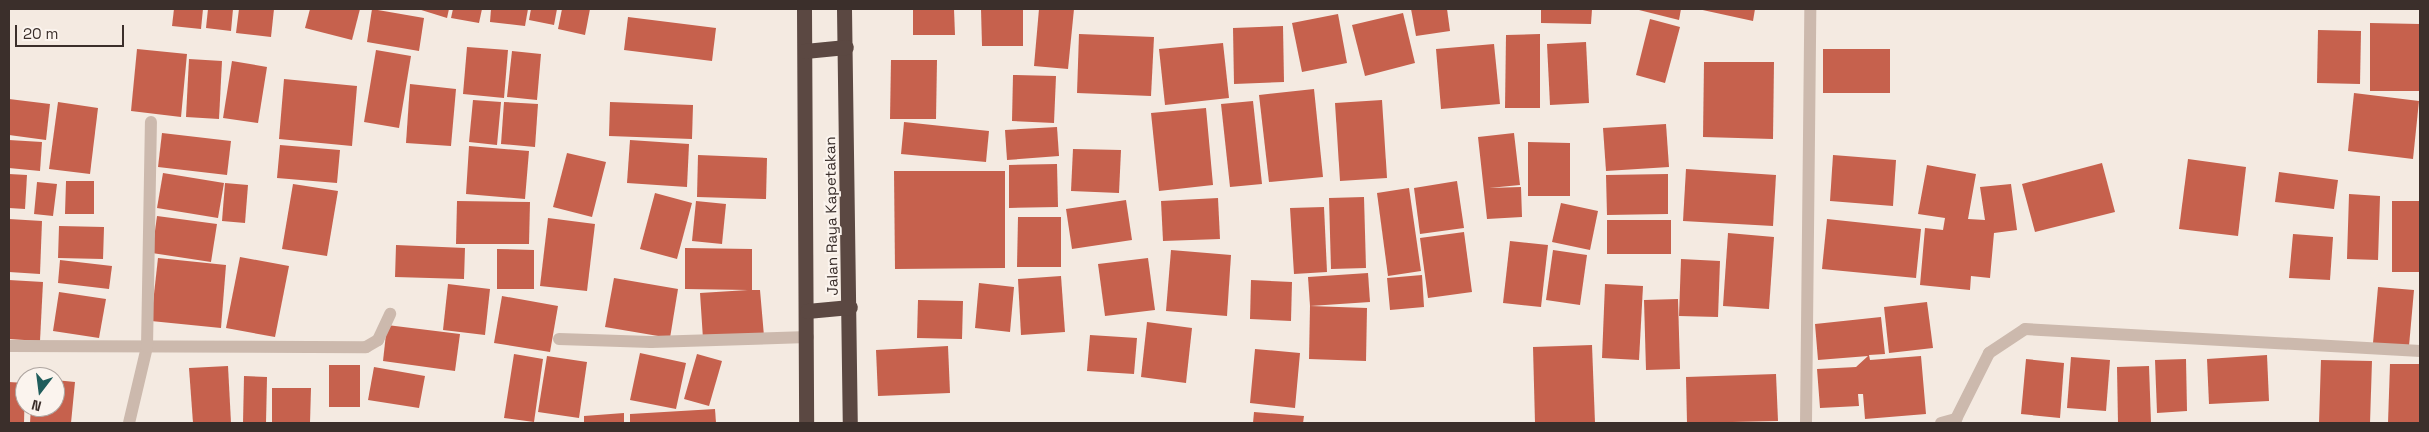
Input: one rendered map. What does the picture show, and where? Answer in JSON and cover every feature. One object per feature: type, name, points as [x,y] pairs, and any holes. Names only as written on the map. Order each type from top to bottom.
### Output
[{"type":"highway","name":"Jalan Raya Kapetakan","points":[[804,9],[808,337],[806,423]]},
{"type":"highway","name":"Jalan Raya Kapetakan","points":[[844,9],[850,308],[850,423]]},
{"type":"highway","points":[[805,51],[846,47]]},
{"type":"highway","points":[[807,311],[850,308]]},
{"type":"street","points":[[1806,423],[1810,9]]},
{"type":"street","points":[[129,423],[148,347],[150,122]]},
{"type":"street","points":[[9,346],[366,347],[378,340],[390,314]]},
{"type":"street","points":[[1941,423],[1956,419],[1989,352],[2025,329],[2420,351]]},
{"type":"street","points":[[559,339],[651,342],[808,337]]},
{"type":"building","points":[[174,9],[203,9],[201,29],[172,26]]},
{"type":"building","points":[[208,9],[233,9],[231,31],[206,28]]},
{"type":"building","points":[[239,9],[274,9],[271,37],[236,33]]},
{"type":"building","points":[[310,9],[360,9],[352,40],[305,28]]},
{"type":"building","points":[[372,9],[424,18],[419,51],[367,42]]},
{"type":"building","points":[[418,9],[449,9],[447,18]]},
{"type":"building","points":[[453,9],[482,9],[479,23],[451,18]]},
{"type":"building","points":[[491,9],[528,9],[525,26],[490,22]]},
{"type":"building","points":[[531,9],[557,9],[554,25],[529,20]]},
{"type":"building","points":[[562,9],[590,9],[585,35],[558,29]]},
{"type":"building","points":[[913,9],[954,9],[955,35],[913,35]]},
{"type":"building","points":[[981,9],[1023,9],[1023,46],[982,46]]},
{"type":"building","points":[[1039,9],[1074,9],[1068,69],[1034,66]]},
{"type":"building","points":[[1411,9],[1447,9],[1450,31],[1416,36]]},
{"type":"building","points":[[1541,9],[1592,9],[1591,24],[1541,23]]},
{"type":"building","points":[[1635,9],[1681,9],[1679,20]]},
{"type":"building","points":[[1698,9],[1755,9],[1753,21]]},
{"type":"building","points":[[1403,13],[1415,63],[1365,76],[1352,25]]},
{"type":"building","points":[[1338,14],[1347,63],[1302,72],[1292,23]]},
{"type":"building","points":[[628,17],[716,28],[712,61],[624,50]]},
{"type":"building","points":[[1650,19],[1680,27],[1665,83],[1636,75]]},
{"type":"building","points":[[2370,23],[2420,24],[2419,91],[2370,91]]},
{"type":"building","points":[[1283,26],[1284,82],[1234,84],[1233,28]]},
{"type":"building","points":[[2318,30],[2361,31],[2360,84],[2317,83]]},
{"type":"building","points":[[1079,34],[1154,37],[1151,96],[1077,93]]},
{"type":"building","points":[[1540,34],[1540,108],[1505,108],[1506,35]]},
{"type":"building","points":[[1586,42],[1589,103],[1550,105],[1547,44]]},
{"type":"building","points":[[1223,43],[1229,98],[1165,105],[1159,49]]},
{"type":"building","points":[[1494,44],[1500,104],[1441,109],[1436,49]]},
{"type":"building","points":[[467,47],[508,50],[504,98],[463,94]]},
{"type":"building","points":[[137,49],[187,54],[181,117],[131,111]]},
{"type":"building","points":[[1823,49],[1890,49],[1890,93],[1823,93]]},
{"type":"building","points":[[376,50],[411,56],[399,128],[364,122]]},
{"type":"building","points":[[512,51],[541,54],[537,100],[507,97]]},
{"type":"building","points":[[189,59],[222,61],[219,119],[186,117]]},
{"type":"building","points":[[891,60],[937,60],[936,119],[890,119]]},
{"type":"building","points":[[232,61],[267,67],[258,123],[223,118]]},
{"type":"building","points":[[1704,62],[1774,62],[1773,139],[1703,137]]},
{"type":"building","points":[[1013,75],[1056,76],[1054,123],[1012,121]]},
{"type":"building","points":[[284,79],[357,86],[352,146],[279,139]]},
{"type":"building","points":[[410,84],[456,89],[451,146],[406,143]]},
{"type":"building","points":[[1314,89],[1323,177],[1269,182],[1259,95]]},
{"type":"building","points":[[2354,93],[2419,101],[2413,159],[2348,151]]},
{"type":"building","points":[[9,99],[50,104],[46,140],[9,135]]},
{"type":"building","points":[[473,100],[501,102],[497,145],[469,142]]},
{"type":"building","points":[[1382,100],[1387,178],[1340,181],[1335,103]]},
{"type":"building","points":[[1253,101],[1262,184],[1230,187],[1221,104]]},
{"type":"building","points":[[58,102],[98,108],[90,174],[49,169]]},
{"type":"building","points":[[504,102],[538,104],[535,147],[501,144]]},
{"type":"building","points":[[610,102],[693,105],[692,139],[609,136]]},
{"type":"building","points":[[1206,108],[1213,185],[1159,191],[1151,113]]},
{"type":"building","points":[[904,122],[989,131],[986,162],[901,154]]},
{"type":"building","points":[[1666,124],[1669,167],[1606,171],[1603,128]]},
{"type":"building","points":[[1057,127],[1059,156],[1007,160],[1005,130]]},
{"type":"building","points":[[162,133],[231,141],[227,175],[158,167]]},
{"type":"building","points":[[1514,133],[1520,185],[1489,188],[1521,187],[1522,217],[1487,219],[1478,137]]},
{"type":"building","points":[[9,140],[42,142],[40,171],[9,168]]},
{"type":"building","points":[[630,140],[689,144],[687,187],[627,183]]},
{"type":"building","points":[[1528,142],[1570,143],[1570,196],[1528,196]]},
{"type":"building","points":[[280,145],[340,150],[337,183],[277,178]]},
{"type":"building","points":[[469,146],[529,151],[525,199],[466,194]]},
{"type":"building","points":[[1073,149],[1121,150],[1119,193],[1071,191]]},
{"type":"building","points":[[567,153],[606,162],[592,217],[553,207]]},
{"type":"building","points":[[698,155],[767,158],[766,199],[697,197]]},
{"type":"building","points":[[1833,155],[1896,160],[1893,206],[1830,201]]},
{"type":"building","points":[[2188,159],[2246,167],[2238,236],[2179,229]]},
{"type":"building","points":[[2102,163],[2115,212],[2035,232],[2022,184]]},
{"type":"building","points":[[1057,164],[1058,207],[1009,208],[1009,165]]},
{"type":"building","points":[[1927,165],[1976,174],[1968,219],[1985,220],[1980,187],[2011,184],[2017,230],[1994,233],[1990,278],[1971,276],[1970,290],[1920,285],[1925,228],[1943,230],[1945,218],[1918,214]]},
{"type":"building","points":[[1686,169],[1776,175],[1773,226],[1683,221]]},
{"type":"building","points":[[894,171],[1005,171],[1005,268],[895,269]]},
{"type":"building","points":[[2279,172],[2338,180],[2334,209],[2275,202]]},
{"type":"building","points":[[163,173],[224,183],[218,218],[157,208]]},
{"type":"building","points":[[9,174],[27,175],[25,209],[9,208]]},
{"type":"building","points":[[1668,174],[1668,214],[1607,215],[1606,175]]},
{"type":"building","points":[[66,181],[94,181],[94,214],[65,214]]},
{"type":"building","points":[[1457,181],[1464,228],[1420,234],[1414,188]]},
{"type":"building","points":[[37,182],[57,184],[53,216],[34,214]]},
{"type":"building","points":[[225,183],[248,185],[245,223],[222,221]]},
{"type":"building","points":[[293,184],[338,191],[327,256],[282,249]]},
{"type":"building","points":[[1409,188],[1421,271],[1388,276],[1377,193]]},
{"type":"building","points":[[655,193],[692,203],[677,259],[640,249]]},
{"type":"building","points":[[2349,194],[2380,196],[2378,260],[2347,259]]},
{"type":"building","points":[[1364,197],[1366,268],[1331,269],[1329,198]]},
{"type":"building","points":[[1218,198],[1220,239],[1163,241],[1161,201]]},
{"type":"building","points":[[1126,200],[1132,240],[1072,249],[1066,209]]},
{"type":"building","points":[[457,201],[530,202],[529,244],[456,244]]},
{"type":"building","points":[[696,201],[726,204],[722,244],[692,241]]},
{"type":"building","points":[[2392,201],[2420,201],[2420,272],[2392,272]]},
{"type":"building","points":[[1561,203],[1598,211],[1590,250],[1552,242]]},
{"type":"building","points":[[1324,207],[1327,272],[1294,274],[1290,208]]},
{"type":"building","points":[[157,216],[217,224],[211,262],[152,253]]},
{"type":"building","points":[[1018,217],[1061,217],[1061,267],[1017,267]]},
{"type":"building","points":[[548,218],[595,224],[587,291],[540,286]]},
{"type":"building","points":[[9,219],[42,221],[40,274],[9,272]]},
{"type":"building","points":[[1827,219],[1921,229],[1916,278],[1822,269]]},
{"type":"building","points":[[1607,220],[1671,220],[1671,254],[1607,254]]},
{"type":"building","points":[[59,226],[104,227],[103,259],[58,258]]},
{"type":"building","points":[[1464,232],[1472,292],[1428,298],[1420,238]]},
{"type":"building","points":[[1728,233],[1774,237],[1769,309],[1723,306]]},
{"type":"building","points":[[2293,234],[2333,237],[2330,280],[2289,278]]},
{"type":"building","points":[[1510,241],[1548,245],[1541,307],[1503,303]]},
{"type":"building","points":[[396,245],[465,248],[464,279],[395,277]]},
{"type":"building","points":[[685,248],[752,249],[752,290],[760,290],[764,336],[703,339],[700,293],[748,290],[685,289]]},
{"type":"building","points":[[497,249],[534,250],[534,289],[497,289]]},
{"type":"building","points":[[1171,250],[1231,255],[1227,316],[1166,311]]},
{"type":"building","points":[[1553,250],[1587,255],[1580,305],[1546,300]]},
{"type":"building","points":[[240,257],[289,266],[275,337],[226,328]]},
{"type":"building","points":[[158,258],[226,265],[221,328],[151,321]]},
{"type":"building","points":[[1148,258],[1155,310],[1105,316],[1098,264]]},
{"type":"building","points":[[1681,259],[1720,261],[1718,317],[1679,316]]},
{"type":"building","points":[[60,260],[112,266],[109,289],[58,283]]},
{"type":"building","points":[[1368,273],[1370,302],[1310,306],[1308,277]]},
{"type":"building","points":[[1422,275],[1424,307],[1390,310],[1387,278]]},
{"type":"building","points":[[1061,276],[1065,332],[1021,335],[1018,279]]},
{"type":"building","points":[[614,278],[678,289],[670,338],[605,327]]},
{"type":"building","points":[[9,280],[43,282],[40,341],[9,339]]},
{"type":"building","points":[[1251,280],[1292,282],[1291,321],[1250,319]]},
{"type":"building","points":[[979,283],[1014,287],[1010,332],[975,328]]},
{"type":"building","points":[[448,284],[490,289],[485,335],[443,330]]},
{"type":"building","points":[[1605,284],[1643,286],[1639,360],[1602,358]]},
{"type":"building","points":[[2378,287],[2414,290],[2409,346],[2373,343]]},
{"type":"building","points":[[59,292],[106,299],[99,338],[53,331]]},
{"type":"building","points":[[502,296],[558,306],[550,352],[494,343]]},
{"type":"building","points":[[1678,299],[1680,369],[1646,370],[1644,300]]},
{"type":"building","points":[[918,300],[963,301],[962,339],[917,338]]},
{"type":"building","points":[[1927,302],[1933,348],[1889,353],[1884,307]]},
{"type":"building","points":[[1310,306],[1367,308],[1366,361],[1309,359]]},
{"type":"building","points":[[1881,317],[1885,354],[1869,355],[1870,360],[1921,356],[1926,414],[1865,419],[1863,394],[1858,394],[1859,406],[1820,408],[1817,369],[1856,367],[1868,356],[1818,360],[1815,324]]},
{"type":"building","points":[[1147,322],[1192,328],[1186,383],[1141,377]]},
{"type":"building","points":[[387,325],[460,334],[455,371],[383,361]]},
{"type":"building","points":[[1090,335],[1137,338],[1134,374],[1087,371]]},
{"type":"building","points":[[1592,345],[1595,423],[1535,423],[1533,347]]},
{"type":"building","points":[[948,346],[950,393],[878,396],[876,350]]},
{"type":"building","points":[[1255,349],[1300,353],[1295,408],[1250,403]]},
{"type":"building","points":[[640,353],[686,363],[676,409],[630,400]]},
{"type":"building","points":[[514,354],[543,359],[534,422],[504,418]]},
{"type":"building","points":[[697,354],[722,361],[709,406],[684,399]]},
{"type":"building","points":[[2267,355],[2269,401],[2209,404],[2207,359]]},
{"type":"building","points":[[547,356],[587,362],[579,418],[538,412]]},
{"type":"building","points":[[2071,357],[2110,360],[2106,411],[2067,408]]},
{"type":"building","points":[[2026,359],[2064,363],[2060,418],[2021,414]]},
{"type":"building","points":[[2186,359],[2187,411],[2157,413],[2155,360]]},
{"type":"building","points":[[2321,360],[2372,361],[2370,423],[2319,423]]},
{"type":"building","points":[[2390,364],[2420,364],[2420,423],[2388,423]]},
{"type":"building","points":[[329,365],[360,365],[360,407],[329,407]]},
{"type":"building","points":[[228,366],[231,423],[193,423],[189,368]]},
{"type":"building","points":[[2149,366],[2151,423],[2118,423],[2117,367]]},
{"type":"building","points":[[374,367],[425,376],[419,408],[368,400]]},
{"type":"building","points":[[1776,374],[1778,421],[1687,423],[1686,377]]},
{"type":"building","points":[[244,376],[267,377],[266,423],[243,423]]},
{"type":"building","points":[[65,381],[75,382],[71,423],[30,423],[30,417],[65,417]]},
{"type":"building","points":[[9,382],[15,382],[15,417],[24,417],[24,423],[9,423]]},
{"type":"building","points":[[272,388],[311,388],[310,423],[272,423]]},
{"type":"building","points":[[715,409],[716,423],[630,423],[630,414]]},
{"type":"building","points":[[1254,412],[1304,416],[1303,423],[1253,423]]},
{"type":"building","points":[[624,413],[624,423],[584,423],[584,416]]}]
